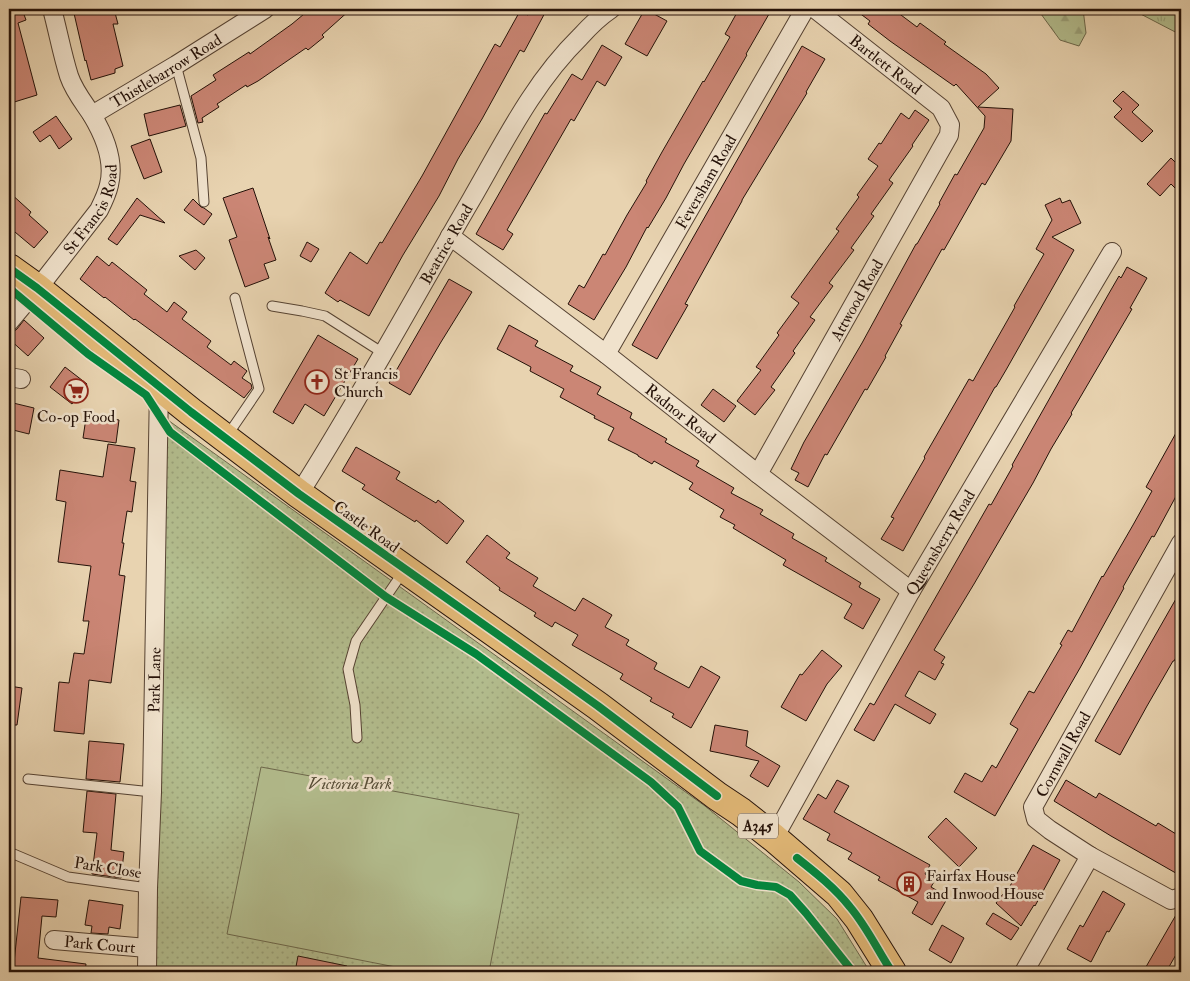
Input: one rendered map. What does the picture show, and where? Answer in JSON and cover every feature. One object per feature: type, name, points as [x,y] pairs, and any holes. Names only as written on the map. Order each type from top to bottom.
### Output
[{"type":"main road","name":"Castle Road","points":[[9,268],[37,288],[159,387],[299,494],[598,706],[705,787],[742,812],[839,894],[859,919],[892,972]]},
{"type":"street","name":"St Francis Road","points":[[9,322],[86,228],[99,210],[110,185],[110,161],[107,146],[69,77],[52,9]]},
{"type":"street","name":"Thistlebarrow Road","points":[[92,116],[265,9]]},
{"type":"street","name":"Beatrice Road","points":[[299,494],[334,438],[536,90],[571,45],[610,9]]},
{"type":"street","name":"Bartlett Road","points":[[816,10],[941,108],[950,125]]},
{"type":"street","name":"Feversham Road","points":[[606,354],[816,10]]},
{"type":"street","name":"Attwood Road","points":[[758,474],[949,135],[950,125]]},
{"type":"street","name":"Radnor Road","points":[[450,236],[606,354],[911,591]]},
{"type":"street","name":"Queensberry Road","points":[[774,838],[911,591],[1112,252]]},
{"type":"street","name":"Park Lane","points":[[147,972],[159,387]]},
{"type":"street","name":"Cornwall Road","points":[[1181,543],[1033,807],[1036,819],[1090,856],[1171,900],[1181,898]]},
{"type":"street","points":[[1024,972],[1090,856]]},
{"type":"street","name":"Park Court","points":[[54,940],[147,948]]},
{"type":"lane","points":[[176,65],[201,158],[204,202]]},
{"type":"lane","points":[[226,438],[259,389],[235,298]]},
{"type":"lane","points":[[272,306],[325,316],[383,353]]},
{"type":"lane","points":[[357,738],[355,705],[348,669],[356,641],[405,570]]},
{"type":"lane","points":[[28,780],[152,792]]},
{"type":"lane","name":"Park Close","points":[[9,852],[68,877],[148,888]]},
{"type":"green space","points":[[1042,9],[1083,9],[1086,33],[1079,46],[1060,40],[1041,14]]},
{"type":"green space","points":[[1131,9],[1181,9],[1181,35]]},
{"type":"green space","name":"Victoria Park","points":[[165,418],[705,806],[799,882],[837,919],[870,972],[156,972]]},
{"type":"green space","points":[[261,767],[519,814],[489,972],[421,972],[227,934]]},
{"type":"building","points":[[9,9],[22,9],[26,20],[18,23],[37,95],[11,103],[9,94]]},
{"type":"building","points":[[73,9],[114,9],[118,24],[113,24],[123,66],[115,69],[115,73],[91,80]]},
{"type":"building","points":[[310,9],[351,9],[322,35],[324,37],[308,50],[306,48],[258,81],[247,87],[246,85],[217,104],[219,107],[202,118],[203,122],[198,123],[191,96],[216,80],[213,75],[249,52],[250,54]]},
{"type":"building","points":[[532,9],[547,9],[524,52],[520,50],[439,196],[369,316],[340,300],[338,302],[325,293],[350,252],[367,264],[380,242],[382,243],[422,176],[495,44],[500,47],[520,11],[528,15]]},
{"type":"building","points":[[645,9],[667,21],[647,56],[625,44]]},
{"type":"building","points":[[739,9],[760,9],[769,14],[666,198],[647,227],[626,267],[594,320],[568,304],[579,285],[584,288],[603,254],[605,255],[662,152],[730,37],[725,34]]},
{"type":"building","points":[[854,9],[893,9],[917,27],[920,23],[946,42],[944,44],[986,74],[999,88],[978,107],[1013,109],[1011,141],[985,185],[982,183],[944,250],[942,249],[900,324],[902,325],[886,357],[827,455],[825,454],[808,487],[795,480],[799,473],[791,469],[804,442],[862,343],[955,174],[957,175],[984,128],[985,116],[956,84],[954,86],[890,41],[868,24],[870,21]]},
{"type":"building","points":[[602,45],[622,57],[605,86],[597,81],[574,121],[571,119],[507,230],[513,234],[503,250],[476,234],[545,113],[547,114],[572,74],[582,80]]},
{"type":"building","points":[[802,46],[825,59],[807,93],[742,200],[685,304],[688,305],[657,359],[632,345]]},
{"type":"building","points":[[1123,91],[1139,105],[1132,112],[1153,131],[1142,142],[1114,117],[1122,109],[1113,101]]},
{"type":"building","points":[[180,105],[186,126],[149,136],[144,114]]},
{"type":"building","points":[[915,110],[929,120],[889,180],[893,183],[871,214],[874,216],[851,248],[854,250],[829,283],[833,286],[810,317],[815,320],[771,387],[775,390],[755,415],[737,401],[761,370],[756,367],[779,335],[777,333],[799,303],[791,297],[839,231],[836,229],[878,166],[868,159],[879,143],[881,144],[901,113],[909,119]]},
{"type":"building","points":[[56,116],[72,139],[59,149],[50,135],[40,142],[33,132]]},
{"type":"building","points":[[150,139],[162,172],[144,179],[131,146]]},
{"type":"building","points":[[1171,158],[1181,168],[1181,194],[1171,184],[1160,196],[1147,184]]},
{"type":"building","points":[[253,188],[276,260],[264,264],[269,278],[245,287],[229,240],[237,237],[223,198]]},
{"type":"building","points":[[9,192],[31,212],[29,215],[48,232],[34,248],[9,227]]},
{"type":"building","points":[[137,198],[165,223],[140,215],[117,245],[108,239]]},
{"type":"building","points":[[1060,198],[1062,203],[1070,200],[1081,223],[1052,237],[1074,250],[903,551],[881,539],[894,518],[891,517],[924,457],[969,379],[973,381],[1044,254],[1036,249],[1052,220],[1045,205]]},
{"type":"building","points":[[193,199],[212,214],[204,225],[184,210]]},
{"type":"building","points":[[307,242],[319,249],[311,262],[300,256]]},
{"type":"building","points":[[196,250],[205,258],[195,270],[179,256]]},
{"type":"building","points":[[97,256],[109,266],[112,262],[147,290],[144,294],[167,312],[174,302],[187,312],[182,319],[211,341],[207,347],[231,365],[234,361],[247,371],[242,378],[251,384],[252,388],[244,398],[80,279]]},
{"type":"building","points":[[1127,267],[1147,278],[1130,308],[1132,309],[1071,413],[1033,483],[934,650],[945,657],[941,663],[944,664],[935,680],[919,671],[905,696],[936,714],[930,724],[895,704],[874,741],[854,730],[870,703],[874,705],[989,504],[991,505],[1108,295],[1119,276],[1121,278]]},
{"type":"building","points":[[449,279],[472,292],[410,395],[389,383]]},
{"type":"building","points":[[24,320],[44,338],[28,356],[9,339],[9,332],[17,329]]},
{"type":"building","points":[[509,325],[538,341],[535,346],[573,366],[570,371],[601,387],[597,394],[632,413],[630,418],[667,439],[665,442],[699,461],[696,466],[734,488],[731,493],[763,510],[760,514],[794,534],[792,538],[827,558],[825,561],[861,583],[859,587],[880,599],[863,629],[844,618],[852,604],[783,565],[786,560],[733,528],[735,525],[720,517],[724,510],[689,489],[693,483],[654,461],[652,464],[608,440],[614,428],[560,397],[564,389],[530,371],[531,367],[497,349]]},
{"type":"building","name":"St Francis Church","points":[[318,335],[358,359],[324,416],[305,404],[293,424],[273,412]]},
{"type":"building","points":[[65,367],[87,384],[72,404],[50,387]]},
{"type":"building","points":[[713,389],[736,406],[724,422],[701,405]]},
{"type":"building","points":[[9,402],[34,408],[29,434],[9,429]]},
{"type":"building","points":[[87,415],[119,420],[116,443],[83,438],[86,418],[93,420]]},
{"type":"building","points":[[1181,424],[1181,487],[995,816],[954,792],[965,773],[982,782],[992,765],[996,768],[1018,729],[1010,724],[1029,691],[1034,693],[1062,645],[1060,644],[1068,630],[1072,632],[1102,576],[1133,525],[1152,491],[1146,487]]},
{"type":"building","points":[[108,444],[135,448],[130,481],[136,482],[132,512],[127,511],[122,543],[124,543],[119,575],[125,576],[111,683],[89,680],[84,734],[54,731],[59,682],[69,683],[74,653],[84,654],[89,621],[83,621],[91,566],[58,562],[66,502],[56,500],[60,470],[103,477]]},
{"type":"building","points":[[356,447],[400,472],[396,479],[436,503],[438,500],[464,521],[447,544],[416,520],[415,522],[362,489],[365,485],[342,471]]},
{"type":"building","points":[[487,535],[510,553],[506,558],[538,578],[533,586],[575,611],[583,598],[612,615],[605,627],[629,640],[626,645],[657,663],[654,669],[689,688],[701,666],[720,677],[691,728],[672,717],[674,714],[650,701],[652,698],[620,679],[623,674],[572,645],[578,635],[555,622],[552,627],[534,616],[536,613],[499,590],[500,588],[466,562]]},
{"type":"building","points":[[1181,590],[1181,649],[1120,755],[1095,741]]},
{"type":"building","points":[[822,650],[842,666],[827,684],[806,721],[781,707],[800,674],[802,675]]},
{"type":"building","points":[[9,686],[22,688],[17,725],[9,725]]},
{"type":"building","points":[[715,725],[748,731],[746,746],[780,766],[768,787],[750,776],[759,761],[710,751]]},
{"type":"building","points":[[89,741],[124,744],[120,782],[86,779]]},
{"type":"building","points":[[837,780],[849,786],[834,812],[930,865],[925,874],[935,880],[931,887],[948,897],[932,925],[912,913],[918,902],[878,880],[880,877],[848,859],[852,853],[827,840],[830,834],[803,819],[818,794],[826,799]]},
{"type":"building","points":[[1066,780],[1096,798],[1099,793],[1156,826],[1158,823],[1181,837],[1181,876],[1054,801]]},
{"type":"building","points":[[87,791],[116,794],[111,850],[124,852],[121,878],[92,874],[97,833],[83,832]]},
{"type":"building","points":[[946,818],[977,848],[959,867],[928,837]]},
{"type":"building","points":[[1033,845],[1060,860],[1035,906],[1021,926],[996,903],[1003,894],[1005,895]]},
{"type":"building","points":[[1103,891],[1125,904],[1109,932],[1107,931],[1091,962],[1067,949],[1080,925],[1083,927]]},
{"type":"building","points":[[21,897],[58,900],[56,917],[42,916],[38,958],[86,964],[85,972],[13,972]]},
{"type":"building","points":[[89,900],[123,905],[120,929],[109,927],[108,934],[91,933],[92,926],[85,925]]},
{"type":"building","points":[[1180,908],[1181,946],[1166,972],[1143,972]]},
{"type":"building","points":[[993,913],[1019,928],[1011,940],[986,924]]},
{"type":"building","points":[[942,925],[964,938],[951,963],[929,950]]},
{"type":"building","points":[[298,956],[347,966],[347,972],[295,972]]},
{"type":"cycle path","points":[[9,268],[37,288],[191,412],[299,494],[598,706],[717,796]]},
{"type":"cycle path","points":[[9,288],[88,354],[146,395],[170,432],[386,597],[476,654],[651,782],[678,807],[700,851],[741,881],[776,887],[790,895],[853,972]]},
{"type":"cycle path","points":[[797,858],[832,887],[850,907],[892,972]]},
{"type":"place","name":"St Francis Church","points":[[317,382]]},
{"type":"place","name":"Co-op Food","points":[[76,391]]},
{"type":"place","name":"Fairfax House and Inwood House","points":[[909,884]]}]
